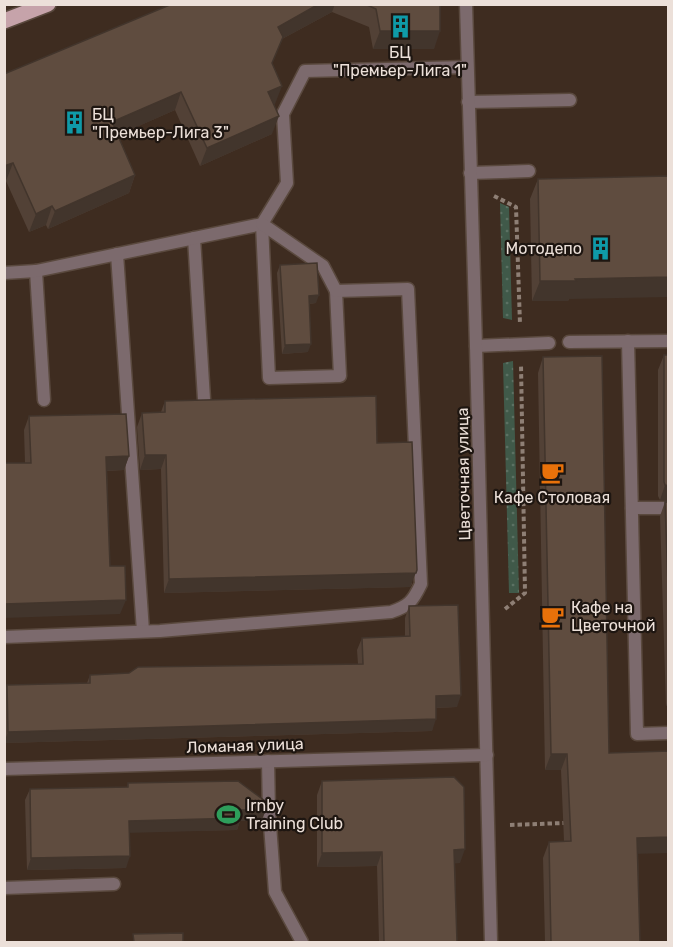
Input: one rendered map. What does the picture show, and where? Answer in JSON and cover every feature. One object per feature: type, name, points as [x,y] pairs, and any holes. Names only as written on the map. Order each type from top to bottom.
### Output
[{"type":"main road","points":[[4,21],[48,4]]},
{"type":"street","name":"Цветочная улица","points":[[466,4],[491,942]]},
{"type":"street","points":[[4,273],[36,271],[262,224],[323,266],[336,291],[340,376],[269,378],[262,224],[287,183],[283,114],[305,71],[467,67]]},
{"type":"street","points":[[468,102],[570,100]]},
{"type":"street","points":[[470,173],[529,171]]},
{"type":"street","points":[[194,238],[204,399]]},
{"type":"street","points":[[117,254],[143,631]]},
{"type":"street","points":[[36,271],[44,400]]},
{"type":"street","points":[[4,637],[143,631],[391,612],[405,607],[415,598],[421,584],[408,289],[336,291]]},
{"type":"street","points":[[569,342],[669,340]]},
{"type":"street","points":[[628,341],[637,734],[669,733]]},
{"type":"street","points":[[476,346],[549,343]]},
{"type":"street","points":[[632,508],[669,508]]},
{"type":"street","name":"Ломаная улица","points":[[4,769],[487,755]]},
{"type":"street","points":[[268,761],[275,892],[302,942]]},
{"type":"street","points":[[4,888],[114,884]]},
{"type":"path","points":[[494,196],[516,207],[520,344],[525,592],[504,609]]},
{"type":"path","points":[[510,825],[564,823]]},
{"type":"green space","points":[[500,203],[509,207],[512,320],[503,318]]},
{"type":"green space","points":[[513,361],[519,593],[509,593],[503,363]]},
{"type":"building","name":"БЦ \"Премьер-Лига 3\"","points":[[172,4],[319,4],[278,27],[283,37],[272,63],[282,86],[268,92],[279,116],[207,148],[181,92],[112,122],[135,175],[55,211],[52,206],[36,214],[13,163],[4,166],[4,74]]},
{"type":"building","points":[[365,4],[440,4],[440,31],[380,31],[376,9]]},
{"type":"building","name":"Мотодепо","points":[[669,176],[669,277],[540,281],[538,179]]},
{"type":"building","points":[[317,263],[319,295],[309,296],[311,344],[285,345],[280,265]]},
{"type":"building","points":[[664,355],[669,355],[669,486],[664,482]]},
{"type":"building","points":[[602,356],[609,753],[669,751],[669,837],[637,838],[640,942],[551,942],[549,842],[571,841],[567,754],[551,754],[543,357]]},
{"type":"building","points":[[376,396],[377,443],[412,442],[416,573],[169,579],[166,455],[145,455],[142,413],[165,412],[165,401]]},
{"type":"building","points":[[126,414],[129,456],[106,457],[110,566],[125,566],[126,600],[4,604],[4,463],[31,463],[29,416]]},
{"type":"building","points":[[665,502],[669,502],[669,612]]},
{"type":"building","points":[[458,605],[461,695],[436,696],[436,719],[8,732],[7,685],[90,683],[90,675],[129,673],[138,667],[363,664],[362,638],[410,636],[409,606]]},
{"type":"building","points":[[454,777],[464,787],[465,849],[454,850],[457,942],[384,942],[382,852],[322,853],[322,781]]},
{"type":"building","points":[[238,781],[265,801],[266,810],[241,810],[241,818],[129,821],[130,856],[31,858],[30,789],[128,787],[128,783]]},
{"type":"building","points":[[183,933],[183,942],[134,942],[133,934]]},
{"type":"place","name":"БЦ \"Премьер-Лига 1\"","points":[[400,27]]},
{"type":"place","name":"БЦ \"Премьер-Лига 3\"","points":[[74,123]]},
{"type":"place","name":"Мотодепо","points":[[600,248]]},
{"type":"place","name":"Кафе Столовая","points":[[552,472]]},
{"type":"place","name":"Кафе на Цветочной","points":[[553,616]]},
{"type":"place","name":"Irnby Training Club","points":[[228,814]]}]
